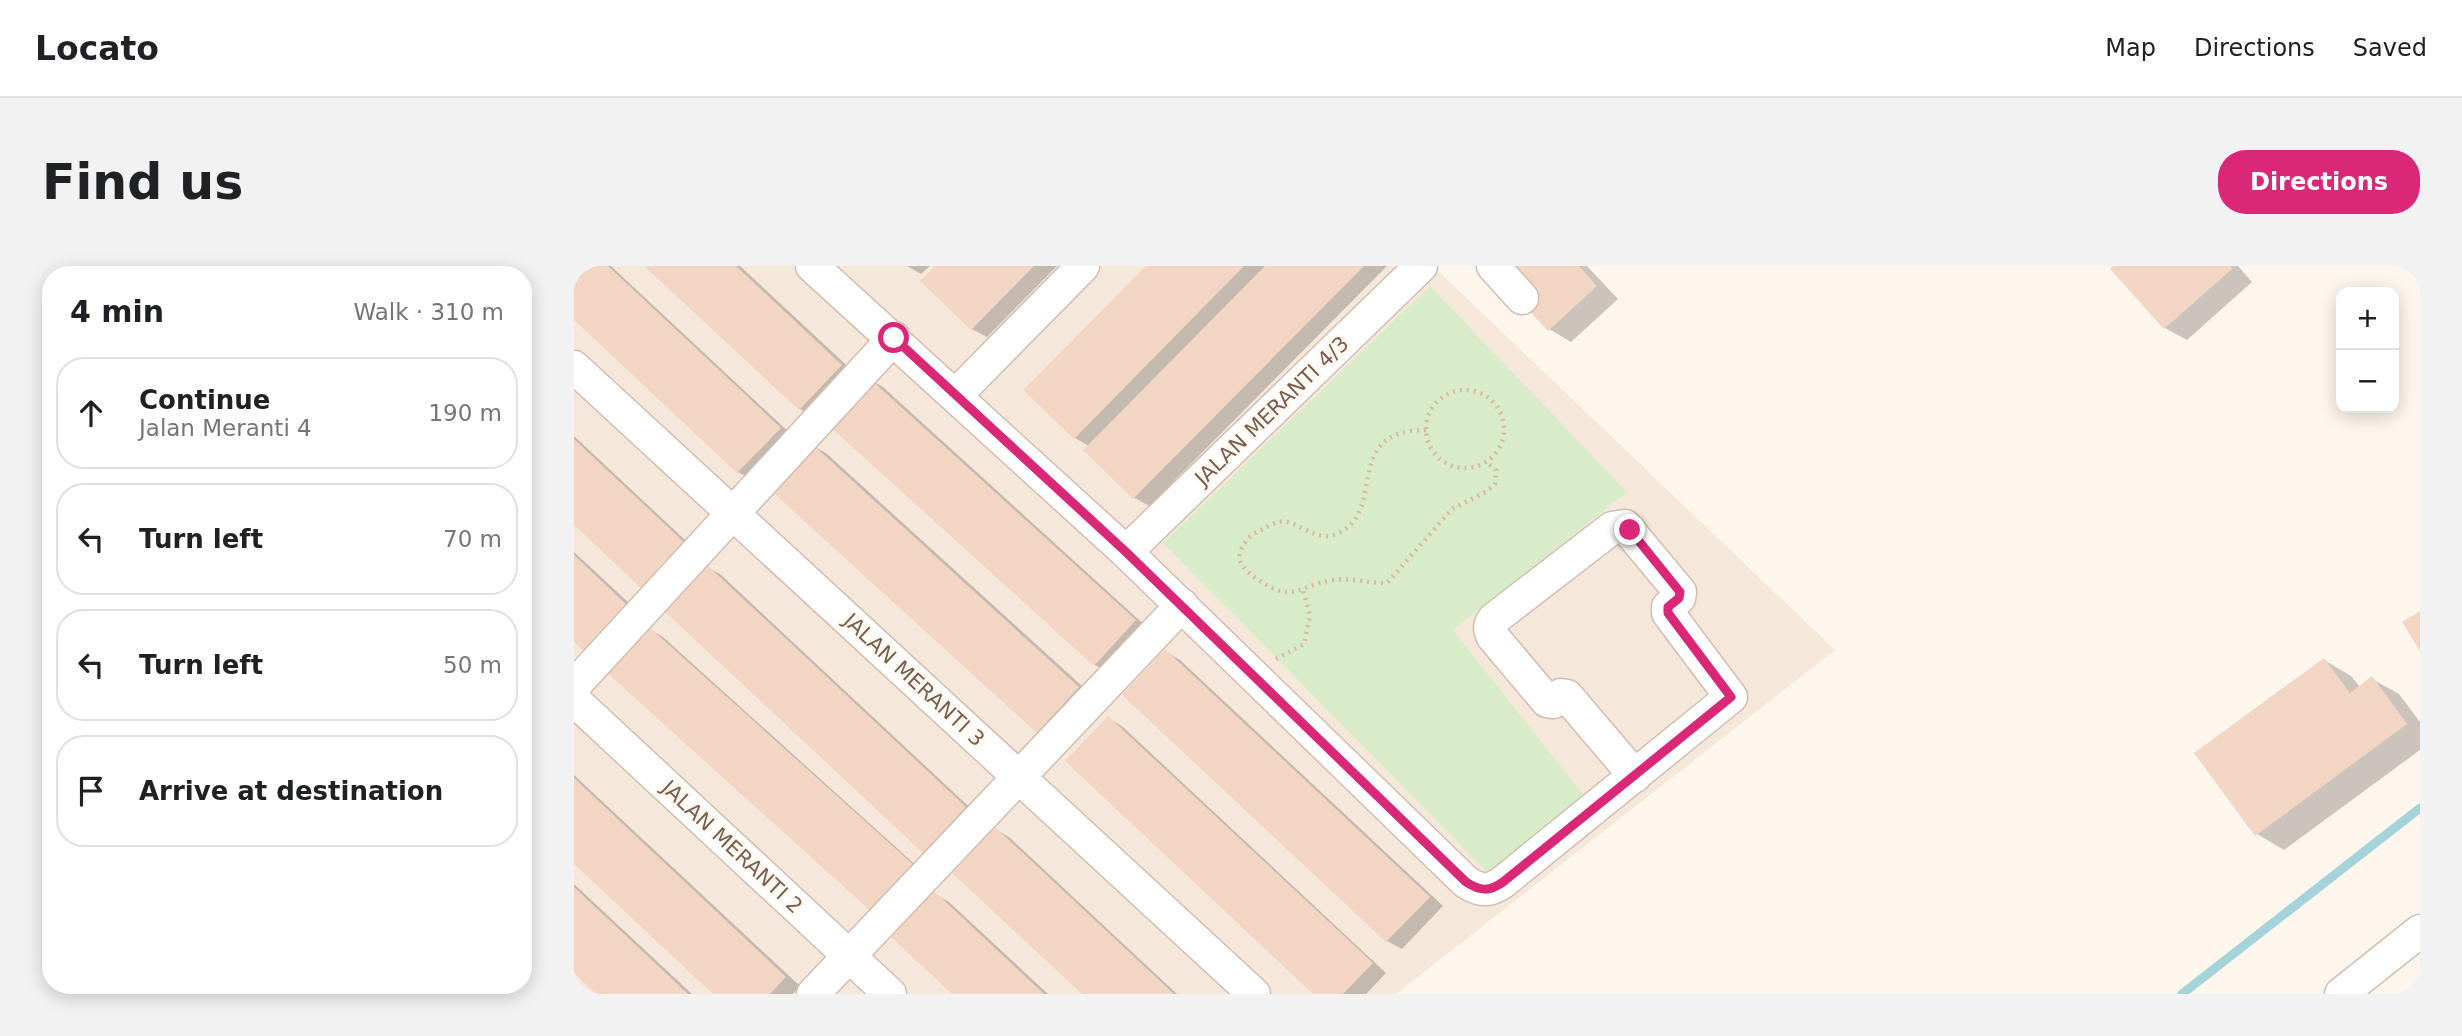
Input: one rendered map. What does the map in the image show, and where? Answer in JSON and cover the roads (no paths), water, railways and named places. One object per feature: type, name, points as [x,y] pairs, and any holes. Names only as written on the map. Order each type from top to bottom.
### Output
[{"type":"street","points":[[812,266],[1126,552],[1466,882],[1485,891],[1494,889],[1503,882],[1635,776],[1731,697],[1668,613],[1668,607],[1679,598],[1680,592],[1630,530],[1618,525],[1612,528],[1494,619],[1490,624],[1490,631],[1547,701],[1553,702],[1561,695],[1567,696],[1635,776]]},
{"type":"street","points":[[955,396],[1083,266]]},
{"type":"street","points":[[1493,266],[1522,298]]},
{"type":"street","name":"JALAN MERANTI 4/3","points":[[1126,552],[1418,267]]},
{"type":"street","points":[[574,686],[894,338]]},
{"type":"street","name":"JALAN MERANTI 3","points":[[574,367],[1254,994]]},
{"type":"street","points":[[813,994],[1182,605]]},
{"type":"street","name":"JALAN MERANTI 2","points":[[574,700],[890,994]]},
{"type":"street","points":[[2341,994],[2420,931]]},
{"type":"waterway","points":[[2182,994],[2420,808]]}]
